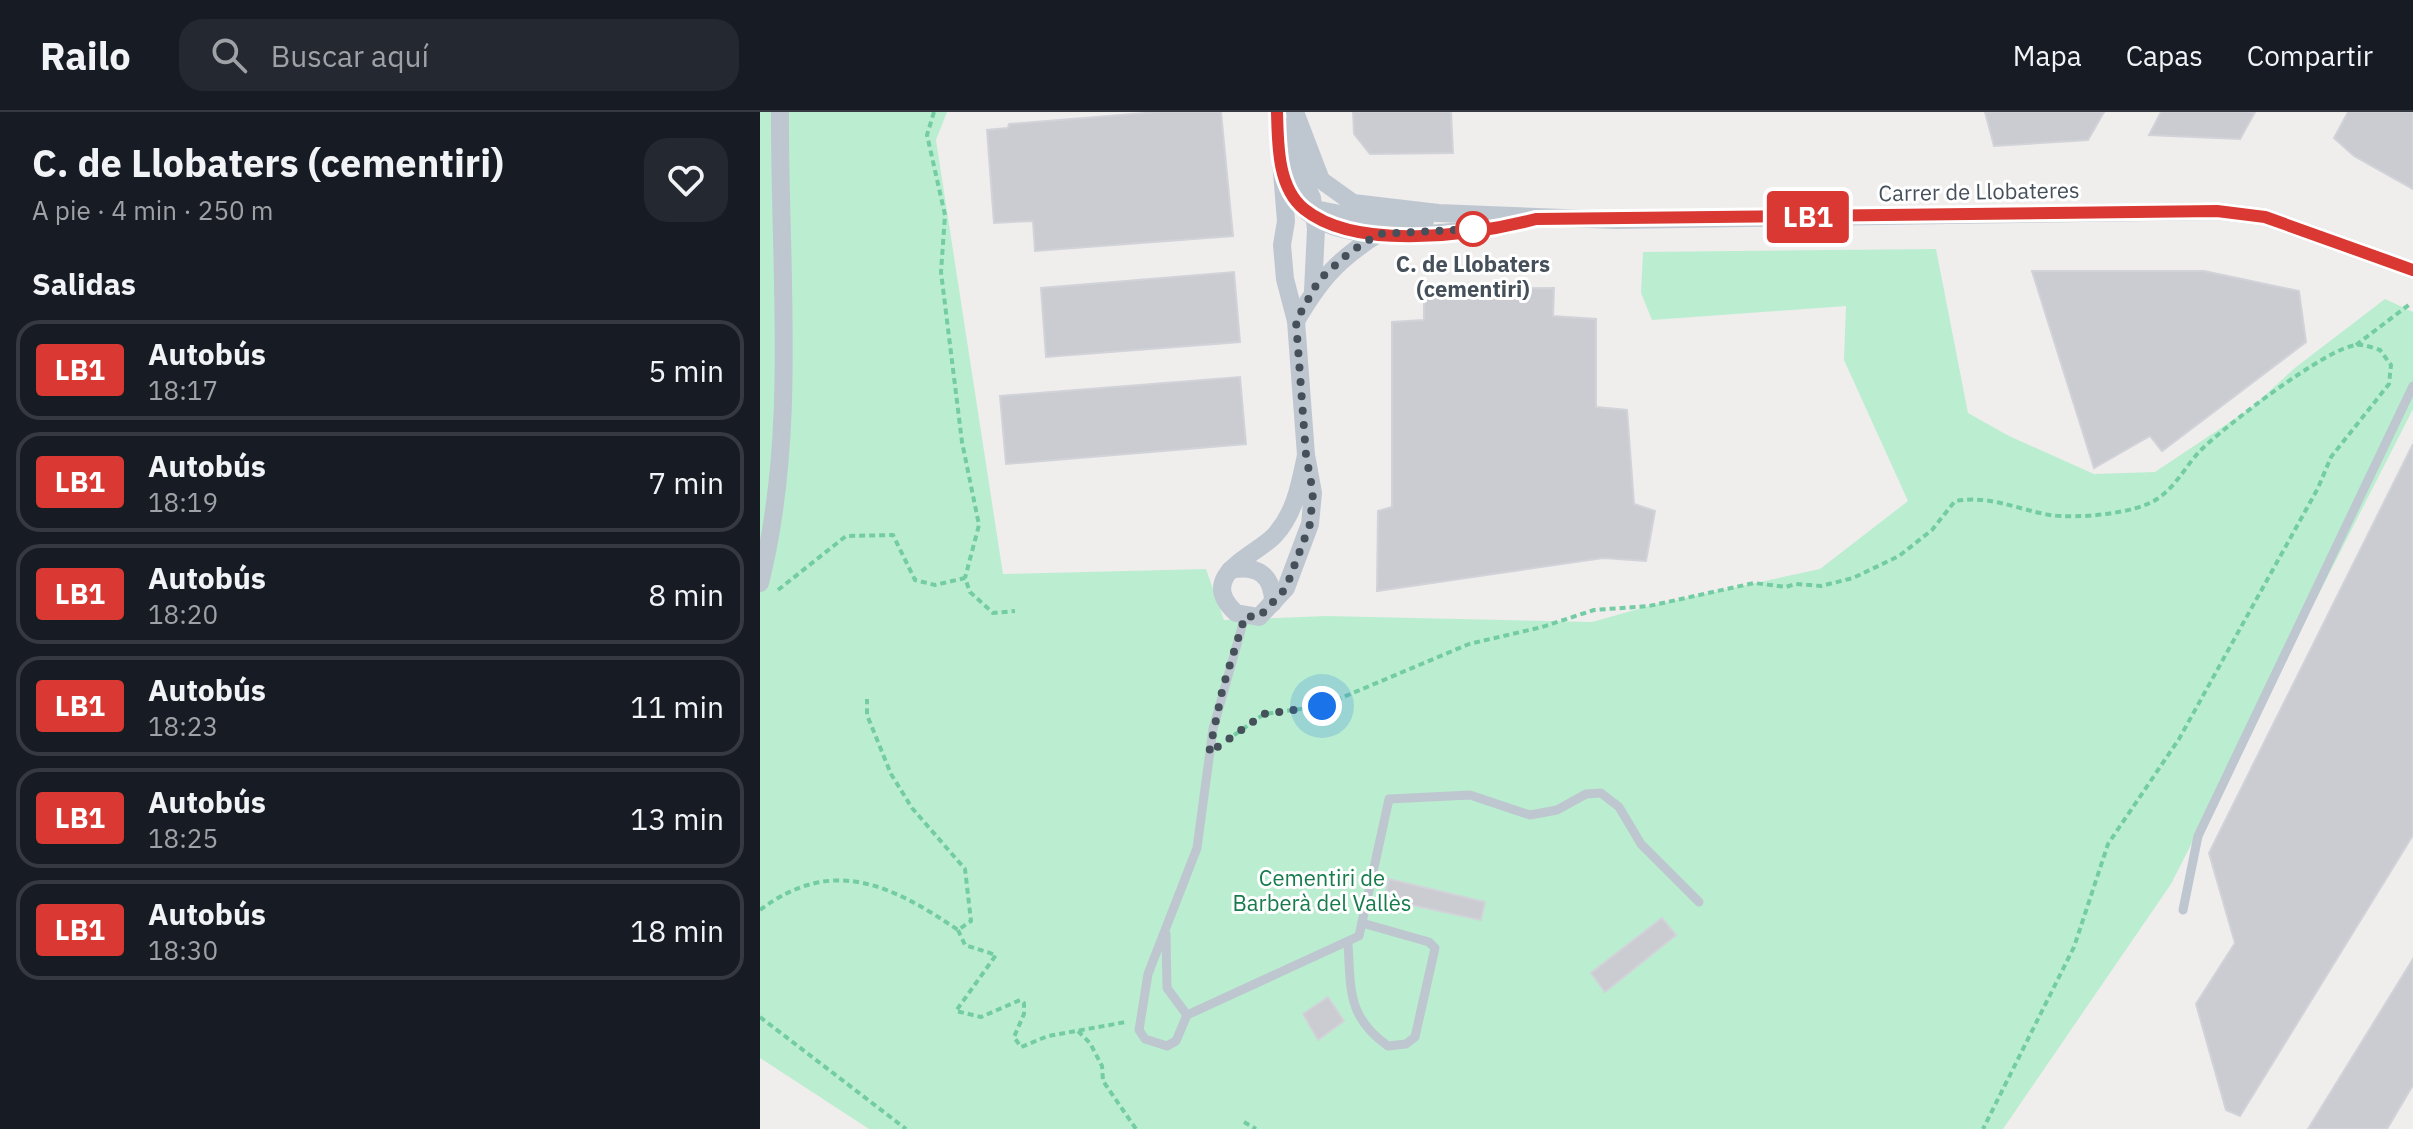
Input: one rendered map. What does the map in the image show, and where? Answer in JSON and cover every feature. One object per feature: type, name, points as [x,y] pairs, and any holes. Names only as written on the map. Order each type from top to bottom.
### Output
[{"type":"street","points":[[766,589],[778,477],[783,311],[780,112]]},
{"type":"street","points":[[1277,112],[1286,221],[1282,245],[1285,279],[1296,321],[1306,455],[1313,493],[1310,524],[1286,588],[1259,617],[1245,616],[1228,605],[1224,596],[1224,581],[1230,570],[1274,536],[1298,498],[1306,455]]},
{"type":"street","points":[[1295,112],[1295,156],[1310,210],[1313,291]]},
{"type":"street","points":[[1295,112],[1321,180],[1346,215]]},
{"type":"street","points":[[1283,177],[1310,210]]},
{"type":"street","points":[[1286,221],[1310,210],[1346,215]]},
{"type":"street","name":"Carrer de Llobateres","points":[[1346,215],[1459,214],[1536,219],[2217,211],[2265,217],[2413,270]]},
{"type":"street","name":"Carrer de Llobateres","points":[[1346,215],[1378,234],[1498,227],[1536,219]]},
{"type":"street","points":[[1296,321],[1319,280],[1350,252],[1378,234]]},
{"type":"street","points":[[1230,570],[1245,567],[1263,574],[1272,585],[1273,603]]},
{"type":"lane","points":[[2183,910],[2198,836],[2413,386]]},
{"type":"lane","points":[[1245,616],[1223,687],[1209,753],[1197,848],[1148,974],[1138,1020],[1145,1039],[1167,1046],[1176,1041],[1187,1015],[1348,944],[1359,936],[1389,799],[1470,795],[1530,815],[1557,810],[1586,794],[1601,793],[1619,807],[1641,844],[1699,902]]},
{"type":"lane","points":[[1348,944],[1353,1007],[1370,1033],[1388,1046],[1406,1044],[1415,1037],[1435,948],[1429,942],[1362,923]]},
{"type":"lane","points":[[1166,933],[1167,988],[1187,1015]]},
{"type":"path","points":[[934,112],[927,135],[945,215],[941,272],[962,442],[979,525],[965,578],[970,592],[993,613],[1015,611]]},
{"type":"path","points":[[1209,753],[1264,714],[1322,706],[1469,644],[1542,627],[1594,610],[1664,603],[1737,585],[1821,586],[1853,578],[1899,556],[1932,530],[1955,501],[1995,500],[2051,515],[2070,516],[2139,508],[2158,499],[2202,449],[2264,400],[2316,363],[2356,345],[2410,304]]},
{"type":"path","points":[[1983,1129],[2074,947],[2108,844],[2179,739],[2318,488],[2331,457],[2389,384],[2391,365],[2380,350],[2356,345]]},
{"type":"path","points":[[766,589],[846,536],[893,535],[915,580],[935,585],[965,578]]},
{"type":"path","points":[[867,699],[867,715],[891,774],[912,808],[965,869],[971,921],[958,930]]},
{"type":"path","points":[[760,910],[781,894],[812,881],[851,879],[929,910],[958,930],[965,945],[996,955],[956,1011],[981,1017],[1020,1000],[1024,1003],[1024,1014],[1014,1037],[1021,1047],[1048,1036],[1138,1020]]},
{"type":"path","points":[[760,1017],[906,1129]]},
{"type":"path","points":[[1078,1031],[1090,1043],[1102,1066],[1103,1081],[1136,1129]]},
{"type":"path","points":[[1244,1122],[1256,1129]]},
{"type":"green space","name":"Cementiri de Barberà del Vallès","points":[[760,112],[947,112],[936,140],[1003,574],[1206,569],[1224,620],[1326,616],[1592,622],[1649,606],[1820,569],[1908,501],[1844,360],[1846,306],[1652,320],[1641,293],[1643,252],[1936,249],[1968,413],[2009,436],[2094,474],[2155,472],[2251,408],[2296,367],[2385,299],[2413,312],[2413,409],[2171,884],[2003,1129],[869,1129],[760,1058]]},
{"type":"building","points":[[1157,112],[1221,112],[1233,236],[1035,251],[1033,221],[994,223],[987,130],[1008,128],[1009,124]]},
{"type":"building","points":[[1353,112],[1451,112],[1453,153],[1370,154],[1354,134]]},
{"type":"building","points":[[1985,112],[2104,112],[2088,140],[1994,146]]},
{"type":"building","points":[[2161,112],[2255,112],[2240,139],[2149,135]]},
{"type":"building","points":[[2348,112],[2413,112],[2413,189],[2354,156],[2334,138]]},
{"type":"building","points":[[2032,271],[2204,271],[2299,291],[2306,342],[2162,451],[2150,436],[2094,468]]},
{"type":"building","points":[[1234,272],[1240,342],[1046,357],[1041,288]]},
{"type":"building","points":[[1554,288],[1553,316],[1596,319],[1596,407],[1627,410],[1634,504],[1655,511],[1646,561],[1603,558],[1377,591],[1378,511],[1392,507],[1392,322],[1424,320],[1424,289]]},
{"type":"building","points":[[1240,377],[1246,444],[1006,464],[1000,396]]},
{"type":"building","points":[[2413,444],[2413,835],[2240,1116],[2226,1110],[2196,1004],[2235,943],[2209,853]]},
{"type":"building","points":[[1389,879],[1485,902],[1481,920],[1384,899]]},
{"type":"building","points":[[1662,918],[1676,935],[1605,992],[1591,973]]},
{"type":"building","points":[[2413,959],[2413,1085],[2387,1129],[2308,1129]]},
{"type":"building","points":[[1328,997],[1344,1021],[1318,1040],[1303,1014]]},
{"type":"bus line","name":"LB1","points":[[1277,112],[1283,177],[1303,208],[1343,230],[1390,236],[1509,226],[1536,219],[2217,211],[2265,217],[2296,226],[2399,262],[2413,270]]},
{"type":"place","name":"C. de Llobaters (cementiri)","points":[[1473,229]]},
{"type":"route","points":[[1322,706],[1264,714],[1209,753],[1223,687],[1245,616],[1259,617],[1286,588],[1310,524],[1313,493],[1306,455],[1296,321],[1319,280],[1350,252],[1378,234],[1390,236],[1473,229]]}]
